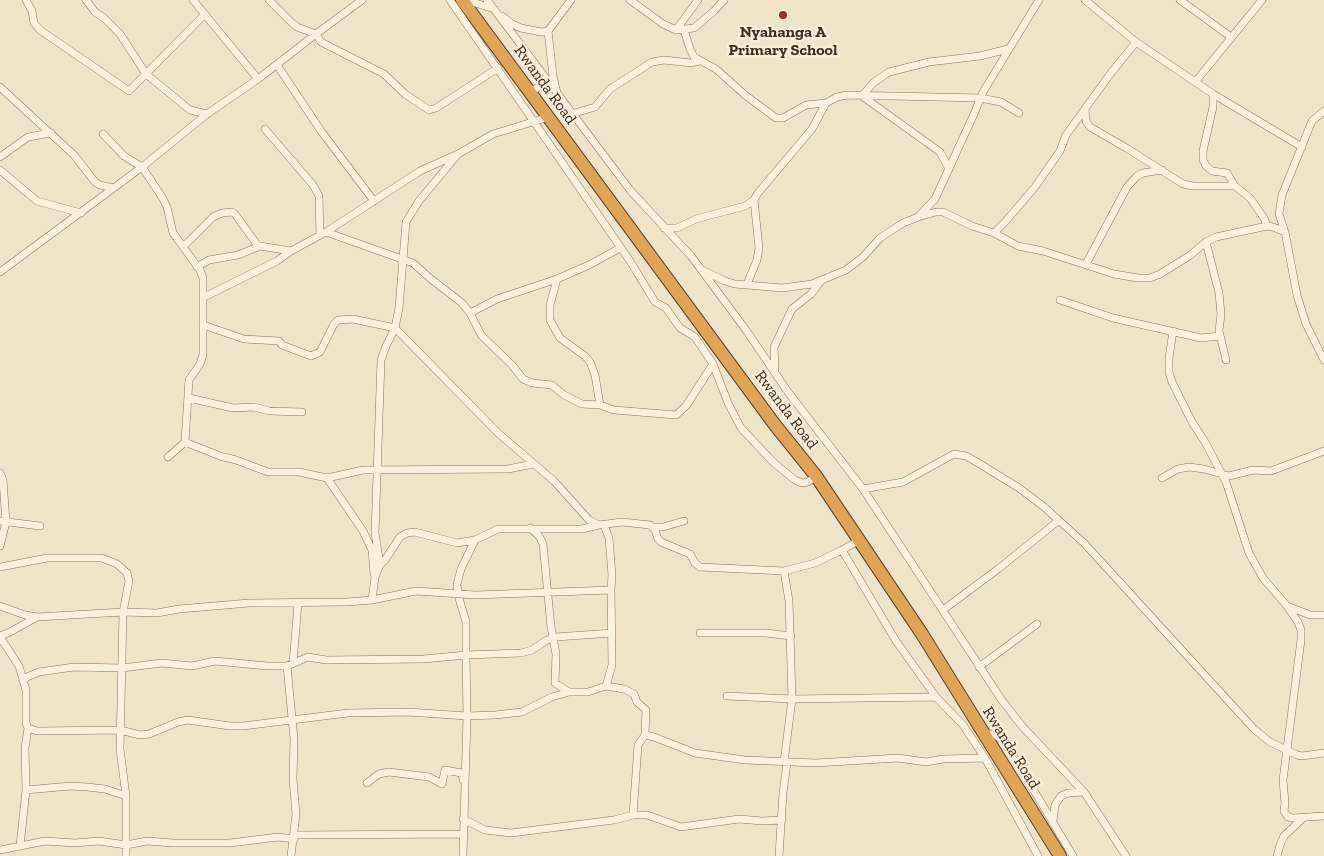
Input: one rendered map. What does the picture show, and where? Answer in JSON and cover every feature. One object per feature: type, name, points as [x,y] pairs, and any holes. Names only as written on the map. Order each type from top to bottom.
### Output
[{"type":"highway","name":"Rwanda Road","points":[[464,0],[775,425],[816,476],[922,634],[1060,856]]},
{"type":"street","points":[[26,0],[32,11],[34,23],[40,30],[127,91],[130,91],[205,14]]},
{"type":"street","points":[[86,0],[94,12],[104,18],[120,34],[146,74],[190,110],[207,114]]},
{"type":"street","points":[[193,0],[258,79]]},
{"type":"street","points":[[269,0],[297,27],[316,34],[321,42],[384,74],[405,94],[430,110],[498,68]]},
{"type":"street","points":[[450,0],[632,264],[655,302],[666,308],[680,328],[693,335],[713,364],[735,416],[751,440],[774,463],[795,480],[802,483],[808,482],[816,476]]},
{"type":"street","points":[[464,0],[493,8],[512,24],[521,28],[548,32]]},
{"type":"street","points":[[487,0],[630,190],[691,256],[775,373],[862,489],[979,667],[1021,725],[1084,792],[1126,856]]},
{"type":"street","points":[[558,96],[553,76],[548,32],[571,0]]},
{"type":"street","points":[[630,0],[663,24],[676,30],[694,28],[724,0]]},
{"type":"street","points":[[676,30],[698,0]]},
{"type":"street","points":[[918,217],[935,199],[980,98],[1008,49],[1040,0]]},
{"type":"street","points":[[1085,0],[1136,42],[1213,94],[1302,147]]},
{"type":"street","points":[[1180,0],[1231,37]]},
{"type":"street","points":[[1196,81],[1262,0]]},
{"type":"street","points":[[0,272],[142,167],[207,114],[258,79],[358,2]]},
{"type":"street","points":[[684,30],[692,53],[699,60],[716,69],[745,95],[776,118],[783,118],[806,105],[826,103],[837,97],[847,95],[980,98],[1001,102],[1019,113]]},
{"type":"street","points":[[994,233],[1006,222],[1035,187],[1060,152],[1063,139],[1136,42]]},
{"type":"street","points":[[862,96],[873,83],[889,72],[929,62],[980,56],[1008,49]]},
{"type":"street","points":[[572,114],[595,107],[610,89],[652,62],[664,60],[691,63],[699,60]]},
{"type":"street","points":[[277,64],[320,131],[374,201]]},
{"type":"street","points":[[531,92],[547,81]]},
{"type":"street","points":[[0,87],[74,154],[95,182],[113,188]]},
{"type":"street","points":[[1213,94],[1212,112],[1202,151],[1203,160],[1212,171],[1227,173],[1235,186],[1250,198],[1264,218],[1267,226]]},
{"type":"street","points":[[862,96],[940,152],[948,169]]},
{"type":"street","points":[[664,228],[678,228],[696,219],[745,206],[754,200],[812,129],[826,103]]},
{"type":"street","points":[[1085,109],[1087,124],[1090,127],[1187,185],[1235,186]]},
{"type":"street","points":[[1322,354],[1306,324],[1297,295],[1285,232],[1279,214],[1280,203],[1312,121],[1323,113]]},
{"type":"street","points":[[204,297],[268,266],[420,171],[458,154],[493,134],[549,117]]},
{"type":"street","points":[[265,129],[313,185],[319,196],[323,233]]},
{"type":"street","points":[[0,157],[28,137],[51,132]]},
{"type":"street","points":[[103,134],[124,156],[142,167],[167,207],[172,229],[203,278],[203,355],[200,364],[189,380],[186,442],[168,457]]},
{"type":"street","points":[[380,565],[375,533],[381,360],[395,328],[406,222],[409,215],[458,154]]},
{"type":"street","points":[[0,170],[38,201],[80,213]]},
{"type":"street","points":[[1086,264],[1127,187],[1137,176],[1143,173],[1162,170]]},
{"type":"street","points":[[747,284],[757,260],[759,248],[754,200]]},
{"type":"street","points":[[183,247],[212,217],[232,212],[258,246]]},
{"type":"street","points":[[701,270],[725,281],[790,288],[822,281],[846,270],[863,257],[880,238],[902,224],[936,212],[943,212],[972,226],[994,233],[1018,246],[1043,251],[1114,274],[1150,278],[1167,270],[1206,242],[1232,233],[1267,226],[1285,232]]},
{"type":"street","points":[[323,233],[402,258],[417,266],[457,298],[470,313],[481,335],[512,365],[523,379],[532,383],[552,385],[564,395],[582,404],[600,405],[614,410],[657,415],[676,415],[686,406],[713,364]]},
{"type":"street","points":[[1206,242],[1219,293],[1221,314],[1219,331],[1226,360]]},
{"type":"street","points":[[197,267],[209,260],[238,255],[258,246],[291,251]]},
{"type":"street","points":[[470,313],[497,299],[557,279],[589,265],[620,248]]},
{"type":"street","points":[[557,279],[550,305],[550,320],[560,338],[579,351],[590,362],[595,375],[600,405]]},
{"type":"street","points":[[775,373],[774,347],[792,309],[811,294],[822,281]]},
{"type":"street","points":[[1060,300],[1113,318],[1205,339],[1220,336]]},
{"type":"street","points":[[203,325],[244,339],[279,341],[282,345],[311,356],[320,352],[334,324],[338,320],[352,319],[395,328],[498,432],[554,481],[584,515],[602,525],[610,543],[612,575],[610,590],[612,665],[606,686]]},
{"type":"street","points":[[1173,331],[1169,358],[1169,372],[1172,382],[1226,482],[1249,554],[1263,578],[1298,622],[1301,630],[1283,780],[1284,811],[1288,817],[1302,819],[1324,816]]},
{"type":"street","points":[[189,398],[233,408],[254,407],[272,411],[302,412]]},
{"type":"street","points":[[186,442],[268,472],[298,472],[327,478],[357,470],[508,469],[533,464]]},
{"type":"street","points":[[1162,478],[1178,469],[1189,468],[1204,469],[1222,475],[1234,476],[1253,470],[1271,471],[1324,451]]},
{"type":"street","points":[[862,489],[903,482],[954,454],[966,456],[1019,488],[1050,511],[1058,521],[1084,543],[1254,729],[1270,742],[1287,751],[1302,756],[1324,753]]},
{"type":"street","points":[[0,473],[4,480],[0,546]]},
{"type":"street","points":[[327,478],[363,532],[372,550],[375,577],[372,600]]},
{"type":"street","points":[[3,521],[40,526]]},
{"type":"street","points":[[375,577],[380,565],[386,560],[400,537],[407,533],[415,532],[452,543],[475,540],[498,529],[582,529],[622,522],[663,527],[684,521]]},
{"type":"street","points":[[943,610],[1058,521]]},
{"type":"street","points":[[653,527],[659,540],[690,554],[695,563],[700,567],[784,571],[815,563],[860,540]]},
{"type":"street","points":[[530,528],[539,536],[543,544],[552,638],[556,654],[555,683],[569,692]]},
{"type":"street","points":[[463,856],[467,716],[466,622],[458,595],[458,578],[475,540]]},
{"type":"street","points":[[842,550],[896,641],[936,697],[963,725],[985,758],[1038,856]]},
{"type":"street","points":[[0,567],[56,557],[102,558],[117,564],[127,572],[129,580],[123,612],[120,730],[120,749],[126,796],[126,856]]},
{"type":"street","points":[[779,856],[782,793],[792,699],[791,636],[788,590],[784,571]]},
{"type":"street","points":[[0,606],[25,616],[37,617],[123,612],[157,613],[249,602],[331,603],[372,600],[416,591],[458,595],[610,590]]},
{"type":"street","points":[[291,856],[296,814],[293,779],[294,746],[290,664],[298,603]]},
{"type":"street","points":[[1287,606],[1310,615],[1324,615]]},
{"type":"street","points":[[20,846],[26,790],[25,748],[28,728],[26,690],[15,659],[0,637],[37,617]]},
{"type":"street","points":[[979,667],[1037,624]]},
{"type":"street","points":[[22,681],[32,674],[61,668],[122,668],[156,663],[192,666],[215,661],[268,666],[290,664],[308,657],[326,660],[424,659],[521,653],[532,650],[552,638],[612,633]]},
{"type":"street","points":[[700,633],[766,633],[791,636]]},
{"type":"street","points":[[28,728],[37,731],[120,730],[140,735],[150,734],[178,722],[188,720],[230,726],[348,713],[408,712],[467,716],[520,712],[552,696],[569,692],[588,692],[606,686],[624,689],[634,694],[638,702],[646,710],[645,735],[638,745],[633,815]]},
{"type":"street","points":[[727,696],[792,699],[936,697]]},
{"type":"street","points":[[984,733],[995,735],[1005,742],[1073,856]]},
{"type":"street","points":[[645,735],[694,753],[745,760],[816,763],[898,758],[926,762],[943,758],[985,758]]},
{"type":"street","points":[[367,782],[379,774],[389,772],[429,777],[442,784],[444,770],[462,773],[465,788]]},
{"type":"street","points":[[26,790],[70,786],[87,787],[105,789],[126,796]]},
{"type":"street","points":[[1053,822],[1055,805],[1061,796],[1068,793],[1084,792]]},
{"type":"street","points":[[463,819],[485,830],[511,833],[614,820],[633,815],[647,815],[681,827],[739,819],[782,820]]},
{"type":"street","points":[[1277,856],[1284,836],[1302,819]]},
{"type":"street","points":[[0,850],[40,841],[100,842],[126,845],[146,841],[214,843],[278,837],[463,834]]},
{"type":"place","name":"Nyahanga A Primary School","points":[[783,15]]}]
